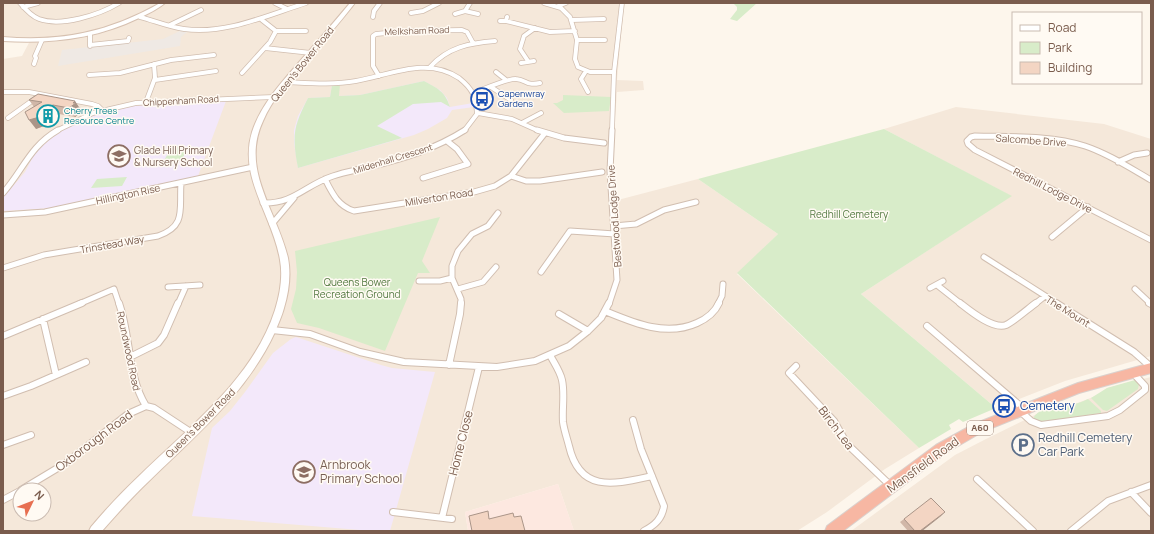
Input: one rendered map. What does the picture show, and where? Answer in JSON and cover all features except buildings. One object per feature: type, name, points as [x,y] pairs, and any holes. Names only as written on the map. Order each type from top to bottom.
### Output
[{"type":"highway","name":"Mansfield Road","points":[[832,531],[955,440],[1022,410],[1078,388],[1151,367]]},
{"type":"street","points":[[20,3],[38,18],[57,20],[91,15],[119,3]]},
{"type":"street","points":[[23,7],[38,3]]},
{"type":"street","points":[[3,39],[42,40],[90,34],[116,27],[140,17],[163,3]]},
{"type":"street","points":[[275,3],[287,9]]},
{"type":"street","points":[[140,17],[190,30],[232,26],[306,3]]},
{"type":"street","name":"Queen's Bower Road","points":[[95,531],[126,495],[192,433],[236,387],[256,360],[272,330],[282,302],[285,275],[284,258],[255,180],[252,153],[255,133],[260,120],[274,97],[353,3]]},
{"type":"street","points":[[380,3],[374,12],[374,16],[380,14]]},
{"type":"street","points":[[411,13],[424,12],[439,3]]},
{"type":"street","points":[[466,11],[470,3]]},
{"type":"street","points":[[544,3],[558,6],[565,10],[572,20],[577,40],[574,63],[579,68],[586,71],[614,72]]},
{"type":"street","points":[[558,6],[566,3]]},
{"type":"street","name":"Bestwood Lodge Drive","points":[[272,330],[310,334],[366,354],[386,359],[479,367],[517,365],[550,355],[569,346],[588,331],[605,311],[610,302],[617,280],[610,171],[614,111],[614,72],[622,3]]},
{"type":"street","points":[[455,14],[466,11],[478,14]]},
{"type":"street","points":[[170,25],[197,12],[201,12]]},
{"type":"street","points":[[500,21],[507,19],[550,32],[575,31]]},
{"type":"street","points":[[572,20],[604,19]]},
{"type":"street","points":[[262,20],[276,31],[291,28],[306,31]]},
{"type":"street","points":[[522,24],[526,20]]},
{"type":"street","points":[[528,61],[520,49],[522,39],[535,28]]},
{"type":"street","name":"Melksham Road","points":[[379,76],[373,66],[373,36],[376,34],[407,30],[462,30],[467,32],[473,43]]},
{"type":"street","points":[[242,73],[275,36],[276,31]]},
{"type":"street","points":[[90,34],[90,46],[128,41],[129,38]]},
{"type":"street","points":[[516,38],[522,39]]},
{"type":"street","points":[[577,40],[598,38],[605,40]]},
{"type":"street","points":[[34,64],[36,58],[35,56],[42,40]]},
{"type":"street","points":[[430,67],[436,59],[453,49],[473,43],[495,41]]},
{"type":"street","points":[[265,48],[311,52]]},
{"type":"street","points":[[89,75],[120,73],[179,58],[214,54]]},
{"type":"street","points":[[521,62],[534,61]]},
{"type":"street","points":[[146,102],[155,80],[156,72],[154,64]]},
{"type":"street","points":[[286,82],[336,83],[416,68],[430,67],[446,72],[459,79],[473,93],[478,103],[478,113],[503,117],[545,133],[578,141],[604,143]]},
{"type":"street","points":[[155,80],[216,71]]},
{"type":"street","points":[[586,71],[581,79],[588,92]]},
{"type":"street","points":[[496,72],[506,80]]},
{"type":"street","points":[[473,93],[506,80],[516,79],[525,84],[538,84],[540,89]]},
{"type":"street","points":[[585,87],[591,85]]},
{"type":"street","points":[[491,87],[509,99],[512,95]]},
{"type":"street","points":[[3,92],[29,92],[98,106],[103,110]]},
{"type":"street","points":[[8,118],[41,95]]},
{"type":"street","name":"Chippenham Road","points":[[3,193],[14,181],[29,154],[42,140],[70,123],[103,110],[146,102],[274,97]]},
{"type":"street","points":[[16,112],[22,113]]},
{"type":"street","name":"Mildenhall Crescent","points":[[263,203],[283,202],[325,179],[420,152],[448,141],[468,128],[478,113]]},
{"type":"street","points":[[522,123],[540,115]]},
{"type":"street","name":"Milverton Road","points":[[325,179],[340,205],[348,210],[354,211],[474,192],[495,186],[511,176],[545,133]]},
{"type":"street","name":"Salcombe Drive","points":[[975,136],[1066,141],[1092,149],[1151,180]]},
{"type":"street","name":"Redhill Lodge Drive","points":[[975,136],[971,137],[968,141],[968,144],[975,150],[1151,240]]},
{"type":"street","points":[[423,178],[468,164],[448,141]]},
{"type":"street","points":[[1118,162],[1134,155],[1147,153]]},
{"type":"street","name":"Hillington Rise","points":[[3,215],[45,212],[253,167]]},
{"type":"street","points":[[511,176],[526,181],[540,181],[602,172]]},
{"type":"street","name":"Trinstead Way","points":[[3,268],[44,256],[158,236],[166,233],[174,228],[178,221],[181,183]]},
{"type":"street","name":"Mildenhall Crescent","points":[[272,224],[297,195]]},
{"type":"street","points":[[614,226],[636,224],[658,212],[688,202],[696,202]]},
{"type":"street","points":[[1052,237],[1088,207]]},
{"type":"street","points":[[449,365],[460,314],[461,299],[452,278],[452,266],[458,251],[472,234],[488,226],[498,213]]},
{"type":"street","points":[[541,272],[570,231],[615,234]]},
{"type":"street","name":"The Mount","points":[[984,258],[1134,352],[1151,367]]},
{"type":"street","points":[[458,289],[483,282],[496,267]]},
{"type":"street","points":[[419,280],[440,281],[452,278]]},
{"type":"street","points":[[930,288],[940,283],[986,321],[1002,326],[1006,325],[1045,296]]},
{"type":"street","points":[[605,311],[636,323],[659,329],[680,328],[695,325],[707,319],[715,310],[723,292],[723,284]]},
{"type":"street","points":[[168,287],[200,285]]},
{"type":"street","points":[[130,357],[158,343],[164,335],[186,286]]},
{"type":"street","points":[[1135,289],[1151,304]]},
{"type":"street","name":"Roundwood Road","points":[[3,336],[114,290],[126,325],[136,388],[138,395],[146,406]]},
{"type":"street","points":[[559,314],[588,331]]},
{"type":"street","points":[[43,319],[56,375]]},
{"type":"street","points":[[927,326],[1022,410],[1031,421],[1041,425],[1108,416],[1120,410],[1145,390],[1145,386],[1133,373]]},
{"type":"street","points":[[550,355],[562,378],[564,395],[563,423],[572,460],[575,466],[584,475],[599,482],[611,484],[652,476]]},
{"type":"street","points":[[3,396],[86,362]]},
{"type":"street","name":"Birch Lea","points":[[796,366],[789,373],[834,421],[847,444],[892,487]]},
{"type":"street","name":"Home Close","points":[[442,518],[479,367]]},
{"type":"street","points":[[146,406],[154,408],[192,433]]},
{"type":"street","name":"Oxborough Road","points":[[34,482],[66,463],[128,414],[146,406]]},
{"type":"street","points":[[633,420],[646,461],[664,506],[663,516],[654,525],[644,531]]},
{"type":"street","points":[[3,444],[31,435]]},
{"type":"street","points":[[977,479],[1033,531]]},
{"type":"street","points":[[1071,531],[1108,501],[1151,485]]},
{"type":"street","points":[[1131,492],[1151,513]]},
{"type":"street","name":"Oxborough Road","points":[[3,500],[12,495]]},
{"type":"street","points":[[393,512],[452,520]]},
{"type":"shaded area","points":[[3,3],[624,3],[617,80],[643,81],[644,90],[617,92],[614,131],[614,201],[698,179],[778,234],[737,274],[919,448],[885,469],[827,512],[797,531],[574,531],[558,484],[465,512],[468,531],[3,531],[3,59],[22,56],[31,39],[3,36]]},
{"type":"shaded area","points":[[180,31],[187,32],[181,37],[180,46],[58,66],[62,50],[163,39]]},
{"type":"shaded area","points":[[424,81],[440,90],[447,98],[450,107],[473,103],[474,107],[452,110],[447,118],[414,135],[298,168],[294,144],[294,130],[298,116],[308,98],[330,97],[332,85],[339,96],[360,95]]},
{"type":"shaded area","name":"Glade Hill Primary & Nursery School","points":[[226,101],[198,176],[52,208],[3,211],[3,198],[25,172],[35,153],[50,139],[69,126],[92,116],[130,106]]},
{"type":"shaded area","points":[[956,107],[1104,124],[1151,139],[1151,356],[1065,381],[996,408],[861,294],[1011,196],[884,129]]},
{"type":"shaded area","name":"Arnbrook Primary School","points":[[296,337],[392,368],[435,372],[390,531],[372,531],[192,516],[212,428],[230,411],[273,353],[291,339]]},
{"type":"shaded area","points":[[1151,377],[1151,531],[851,531],[955,455],[984,440],[1053,406],[1075,404],[1098,395],[1107,388]]},
{"type":"shaded area","points":[[558,484],[574,531],[468,531],[465,512]]},
{"type":"green space","points":[[733,3],[757,3],[737,21],[730,19],[737,10],[737,7]]},
{"type":"green space","points":[[424,81],[437,88],[446,97],[450,107],[441,102],[413,104],[377,126],[402,138],[298,168],[295,148],[295,132],[299,117],[308,98],[330,97],[332,85],[340,84],[339,96],[360,95]]},
{"type":"green space","points":[[563,95],[611,97],[609,111],[564,113],[553,103],[563,100]]},
{"type":"green space","name":"Redhill Cemetery","points":[[884,129],[1012,196],[861,294],[996,408],[963,422],[959,419],[949,425],[951,429],[919,448],[737,273],[778,234],[698,179]]},
{"type":"green space","points":[[183,146],[181,150],[187,150],[181,161],[163,162],[172,147]]},
{"type":"green space","points":[[127,177],[122,186],[91,188],[97,179]]},
{"type":"green space","name":"Queens Bower Recreation Ground","points":[[440,217],[422,261],[430,273],[418,273],[385,351],[319,328],[297,323],[291,309],[296,289],[297,272],[295,251]]},
{"type":"green space","points":[[1135,380],[1139,384],[1138,389],[1107,411],[1103,410],[1091,398],[1107,388]]},
{"type":"green space","points":[[1088,399],[1101,411],[1101,413],[1040,422],[1033,419],[1040,411],[1045,409],[1077,404]]},
{"type":"place","name":"Capenwray Gardens","points":[[482,99]]},
{"type":"place","name":"Cherry Trees Resource Centre","points":[[48,116]]},
{"type":"place","name":"Glade Hill Primary & Nursery School","points":[[119,156]]},
{"type":"place","name":"Cemetery","points":[[1004,406]]},
{"type":"place","name":"Redhill Cemetery Car Park","points":[[1023,445]]},
{"type":"place","name":"Arnbrook Primary School","points":[[304,472]]}]
